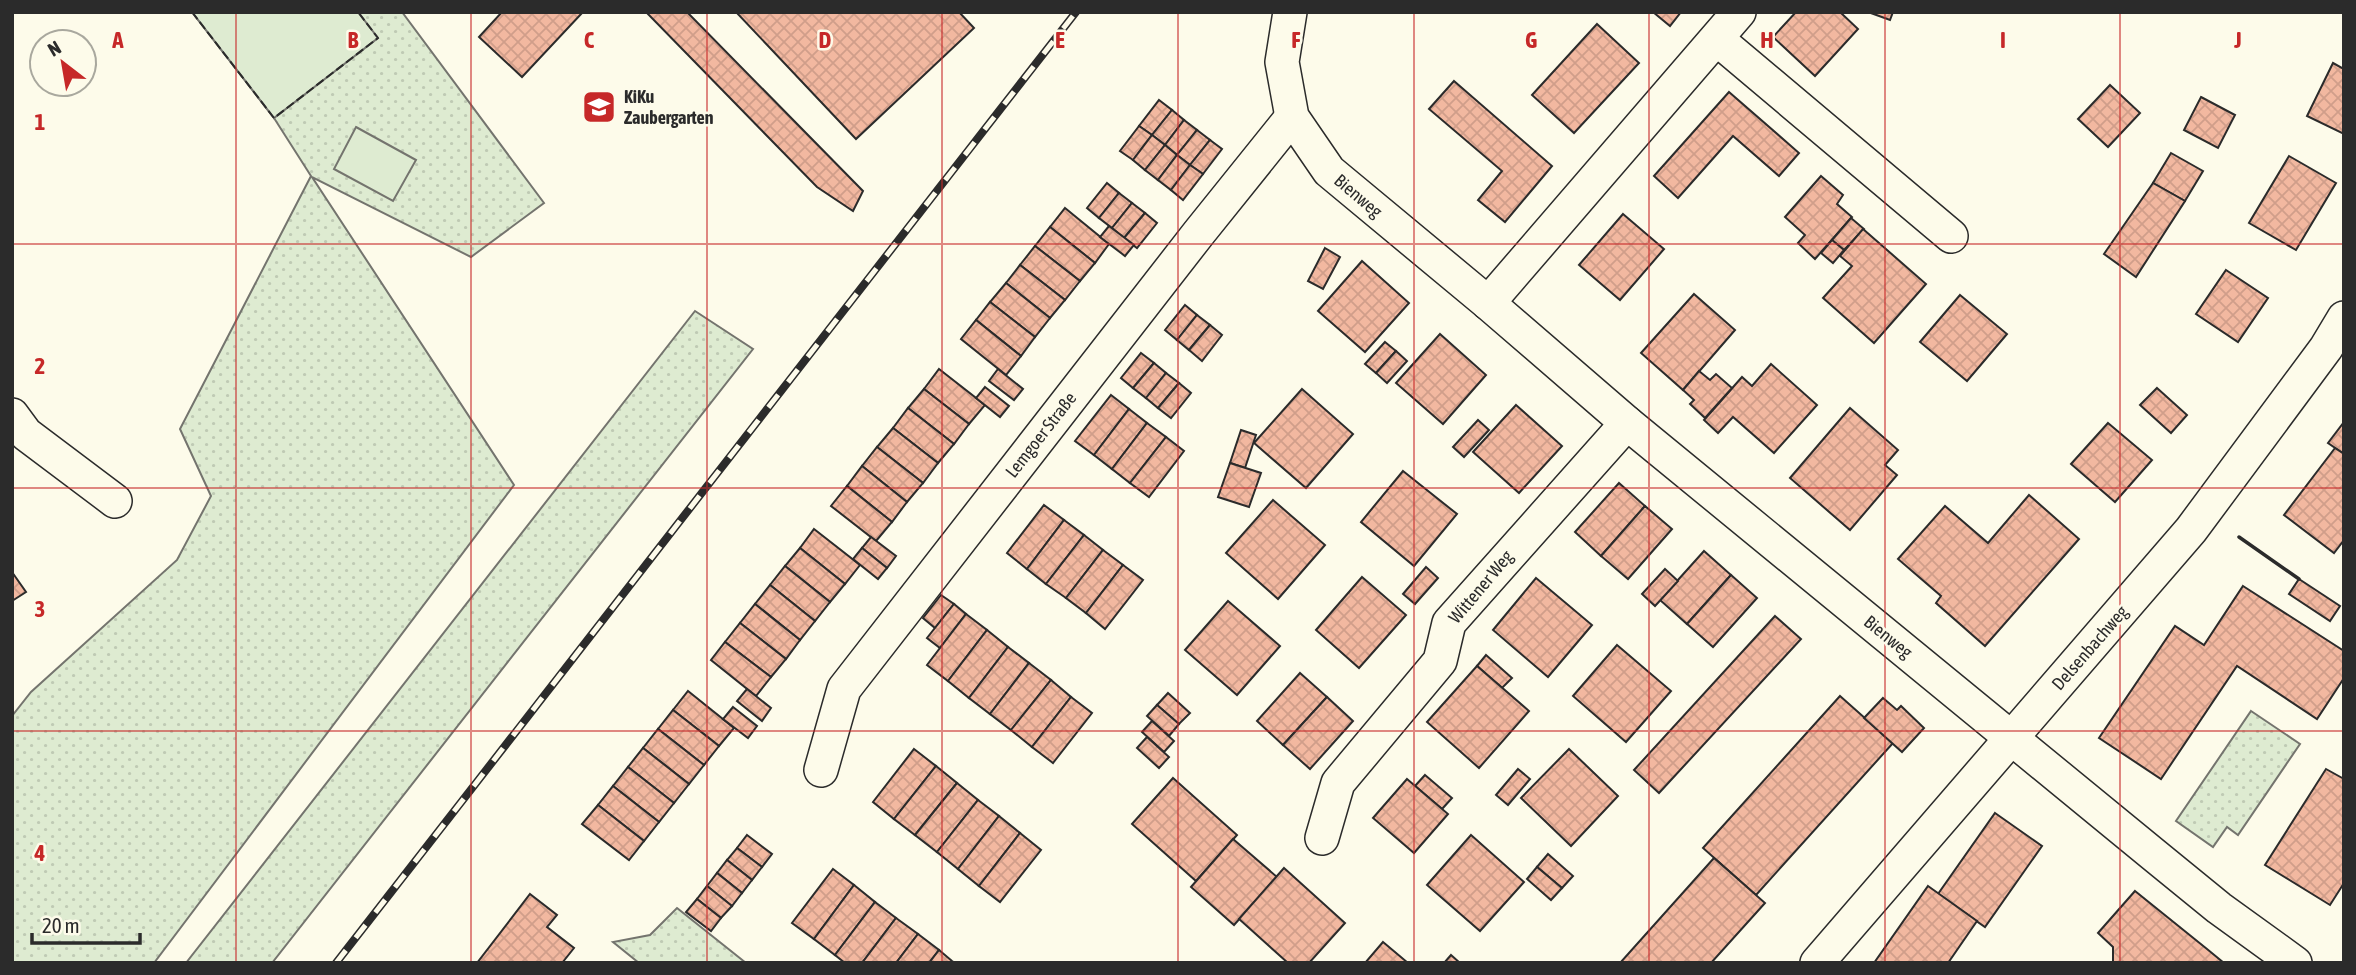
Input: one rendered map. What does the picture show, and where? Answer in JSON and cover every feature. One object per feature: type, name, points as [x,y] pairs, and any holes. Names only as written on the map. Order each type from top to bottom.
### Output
[{"type":"street","name":"Bienweg","points":[[1290,12],[1282,62],[1293,117],[1329,171],[1627,423],[2208,899],[2295,963]]},
{"type":"street","points":[[1488,303],[1739,12]]},
{"type":"street","points":[[1717,39],[1951,236]]},
{"type":"street","name":"Lemgoer Straße","points":[[821,770],[844,689],[1198,234],[1293,117]]},
{"type":"street","name":"Delsenbachweg","points":[[1817,963],[2191,530],[2326,348],[2344,318]]},
{"type":"street","points":[[12,415],[26,434],[115,501]]},
{"type":"street","name":"Wittener Weg","points":[[1322,838],[1338,783],[1440,661],[1449,623],[1627,423]]},
{"type":"green space","points":[[192,12],[402,12],[544,203],[471,257],[312,177],[514,485],[154,963],[12,963],[12,716],[31,692],[177,560],[211,496],[180,429],[311,176],[274,118]]},
{"type":"green space","points":[[192,12],[358,12],[378,38],[274,118]]},
{"type":"green space","points":[[356,127],[416,160],[393,201],[334,169]]},
{"type":"green space","points":[[695,311],[753,349],[272,963],[186,963]]},
{"type":"green space","points":[[2251,711],[2300,744],[2238,835],[2227,827],[2213,847],[2176,821]]},
{"type":"green space","points":[[677,908],[746,963],[639,963],[613,942],[650,935]]},
{"type":"building","points":[[502,12],[582,13],[522,77],[479,37]]},
{"type":"building","points":[[646,12],[687,12],[863,191],[853,211],[817,187]]},
{"type":"building","points":[[736,12],[959,12],[974,28],[856,139]]},
{"type":"building","points":[[1653,12],[1681,12],[1670,26]]},
{"type":"building","points":[[1796,12],[1840,12],[1858,29],[1815,76],[1773,37]]},
{"type":"building","points":[[1868,12],[1893,12],[1890,20]]},
{"type":"building","points":[[1597,24],[1639,63],[1574,133],[1532,95]]},
{"type":"building","points":[[2333,63],[2344,69],[2344,134],[2307,116]]},
{"type":"building","points":[[1454,81],[1552,166],[1505,222],[1478,200],[1502,171],[1429,109]]},
{"type":"building","points":[[2110,85],[2140,113],[2108,147],[2078,119]]},
{"type":"building","points":[[1729,92],[1799,153],[1779,176],[1733,136],[1678,198],[1654,176]]},
{"type":"building","points":[[2201,97],[2235,115],[2218,148],[2184,130]]},
{"type":"building","points":[[1159,100],[1172,110],[1152,135],[1139,126]]},
{"type":"building","points":[[1172,110],[1184,120],[1165,145],[1152,135]]},
{"type":"building","points":[[1184,120],[1197,130],[1177,155],[1165,145]]},
{"type":"building","points":[[1139,126],[1152,135],[1133,160],[1120,151]]},
{"type":"building","points":[[1197,130],[1210,140],[1190,165],[1177,155]]},
{"type":"building","points":[[1152,135],[1165,145],[1145,170],[1133,160]]},
{"type":"building","points":[[1210,140],[1222,149],[1203,174],[1190,165]]},
{"type":"building","points":[[1165,145],[1177,155],[1158,180],[1145,170]]},
{"type":"building","points":[[2171,153],[2203,171],[2185,201],[2153,183]]},
{"type":"building","points":[[1177,155],[1190,165],[1171,190],[1158,180]]},
{"type":"building","points":[[2289,156],[2336,183],[2296,250],[2249,223]]},
{"type":"building","points":[[1190,165],[1203,174],[1183,200],[1171,190]]},
{"type":"building","points":[[1821,176],[1843,195],[1837,204],[1852,217],[1815,259],[1798,243],[1805,235],[1785,217]]},
{"type":"building","points":[[1107,183],[1119,193],[1099,218],[1087,208]]},
{"type":"building","points":[[2153,183],[2185,201],[2136,277],[2104,254]]},
{"type":"building","points":[[1119,193],[1132,203],[1112,228],[1099,218]]},
{"type":"building","points":[[1132,203],[1145,213],[1124,238],[1112,228]]},
{"type":"building","points":[[1065,208],[1109,244],[1095,263],[1050,227]]},
{"type":"building","points":[[1145,213],[1157,223],[1137,248],[1124,238]]},
{"type":"building","points":[[1623,214],[1664,249],[1620,300],[1579,265]]},
{"type":"building","points":[[1851,218],[1864,229],[1844,250],[1832,240]]},
{"type":"building","points":[[1109,226],[1134,245],[1125,256],[1100,237]]},
{"type":"building","points":[[1050,227],[1095,263],[1080,281],[1035,246]]},
{"type":"building","points":[[1863,229],[1926,284],[1874,343],[1823,298],[1852,266],[1840,256]]},
{"type":"building","points":[[1832,240],[1844,250],[1833,263],[1821,253]]},
{"type":"building","points":[[1035,246],[1080,281],[1065,300],[1020,265]]},
{"type":"building","points":[[1325,248],[1340,257],[1323,289],[1308,281]]},
{"type":"building","points":[[1362,261],[1409,303],[1365,352],[1318,311]]},
{"type":"building","points":[[1020,265],[1065,300],[1050,318],[1006,283]]},
{"type":"building","points":[[2226,270],[2268,298],[2238,342],[2196,314]]},
{"type":"building","points":[[1006,283],[1050,318],[1035,337],[990,302]]},
{"type":"building","points":[[1694,294],[1735,330],[1683,390],[1641,353]]},
{"type":"building","points":[[1960,295],[2007,334],[1967,381],[1920,342]]},
{"type":"building","points":[[990,302],[1035,337],[1021,356],[976,320]]},
{"type":"building","points":[[1185,305],[1197,315],[1177,340],[1165,330]]},
{"type":"building","points":[[1197,315],[1210,325],[1189,350],[1177,340]]},
{"type":"building","points":[[976,320],[1021,356],[1006,375],[961,339]]},
{"type":"building","points":[[1210,325],[1222,335],[1202,361],[1189,350]]},
{"type":"building","points":[[1440,334],[1486,375],[1443,424],[1396,383]]},
{"type":"building","points":[[1385,342],[1396,351],[1376,373],[1365,364]]},
{"type":"building","points":[[1396,351],[1407,361],[1387,383],[1376,373]]},
{"type":"building","points":[[1141,353],[1154,363],[1133,388],[1121,378]]},
{"type":"building","points":[[1154,363],[1166,373],[1146,398],[1133,388]]},
{"type":"building","points":[[1771,364],[1817,405],[1774,453],[1733,417],[1718,433],[1704,420],[1742,377],[1752,386]]},
{"type":"building","points":[[939,369],[985,405],[969,424],[924,389]]},
{"type":"building","points":[[998,369],[1023,389],[1014,400],[989,381]]},
{"type":"building","points":[[1699,371],[1710,380],[1716,374],[1732,388],[1705,418],[1690,404],[1694,400],[1683,390]]},
{"type":"building","points":[[1166,373],[1179,383],[1158,408],[1146,398]]},
{"type":"building","points":[[1179,383],[1191,393],[1171,418],[1158,408]]},
{"type":"building","points":[[985,387],[1009,406],[1000,417],[976,398]]},
{"type":"building","points":[[2157,388],[2187,415],[2171,433],[2140,405]]},
{"type":"building","points":[[924,389],[969,424],[954,444],[908,408]]},
{"type":"building","points":[[1302,389],[1353,434],[1306,488],[1254,443]]},
{"type":"building","points":[[1111,395],[1129,409],[1094,455],[1075,441]]},
{"type":"building","points":[[1516,405],[1562,446],[1519,493],[1473,452]]},
{"type":"building","points":[[908,408],[954,444],[938,463],[893,428]]},
{"type":"building","points":[[1850,408],[1898,450],[1885,465],[1897,475],[1850,530],[1790,478]]},
{"type":"building","points":[[1129,409],[1147,423],[1112,469],[1094,455]]},
{"type":"building","points":[[1478,420],[1489,430],[1464,457],[1453,447]]},
{"type":"building","points":[[2344,422],[2344,454],[2328,443]]},
{"type":"building","points":[[1147,423],[1166,437],[1130,483],[1112,469]]},
{"type":"building","points":[[2108,423],[2152,460],[2115,502],[2071,464]]},
{"type":"building","points":[[893,428],[938,463],[923,483],[877,447]]},
{"type":"building","points":[[1241,430],[1256,435],[1245,468],[1230,463]]},
{"type":"building","points":[[1166,437],[1184,451],[1149,497],[1130,483]]},
{"type":"building","points":[[877,447],[923,483],[907,502],[862,466]]},
{"type":"building","points":[[2335,448],[2344,454],[2344,540],[2334,553],[2284,515]]},
{"type":"building","points":[[1230,463],[1261,473],[1249,507],[1218,497]]},
{"type":"building","points":[[862,466],[907,502],[892,522],[847,486]]},
{"type":"building","points":[[1403,471],[1457,514],[1414,566],[1361,522]]},
{"type":"building","points":[[1619,483],[1645,506],[1601,556],[1575,532]]},
{"type":"building","points":[[847,486],[892,522],[876,541],[831,506]]},
{"type":"building","points":[[2029,495],[2079,539],[1985,646],[1936,603],[1941,596],[1898,559],[1945,506],[1988,543]]},
{"type":"building","points":[[1273,500],[1325,545],[1278,599],[1226,553]]},
{"type":"building","points":[[1044,505],[1064,520],[1027,569],[1007,553]]},
{"type":"building","points":[[1645,506],[1672,529],[1628,579],[1601,556]]},
{"type":"building","points":[[1064,520],[1084,535],[1046,584],[1027,569]]},
{"type":"building","points":[[814,529],[860,565],[845,584],[800,548]]},
{"type":"building","points":[[1084,535],[1103,550],[1066,598],[1046,584]]},
{"type":"building","points":[[871,537],[896,556],[887,568],[862,548]]},
{"type":"building","points":[[800,548],[845,584],[830,602],[785,566]]},
{"type":"building","points":[[862,548],[887,568],[878,579],[853,559]]},
{"type":"building","points":[[1103,550],[1123,565],[1086,613],[1066,598]]},
{"type":"building","points":[[1704,551],[1731,575],[1687,624],[1660,600]]},
{"type":"building","points":[[1123,565],[1143,580],[1105,629],[1086,613]]},
{"type":"building","points":[[785,566],[830,602],[815,621],[770,585]]},
{"type":"building","points":[[1426,567],[1438,578],[1415,604],[1403,594]]},
{"type":"building","points":[[1665,569],[1678,581],[1655,606],[1642,594]]},
{"type":"building","points":[[12,572],[26,592],[12,601]]},
{"type":"building","points":[[1731,575],[1757,598],[1713,647],[1687,624]]},
{"type":"building","points":[[1362,577],[1406,615],[1359,668],[1316,630]]},
{"type":"building","points":[[1536,578],[1592,625],[1548,677],[1493,630]]},
{"type":"building","points":[[2299,579],[2340,606],[2330,621],[2289,594]]},
{"type":"building","points":[[770,585],[815,621],[800,640],[755,604]]},
{"type":"building","points":[[2243,586],[2344,651],[2344,678],[2317,719],[2237,666],[2161,779],[2099,738],[2175,626],[2204,645]]},
{"type":"building","points":[[941,595],[954,604],[935,628],[923,618]]},
{"type":"building","points":[[1228,601],[1280,646],[1237,695],[1185,650]]},
{"type":"building","points":[[755,604],[800,640],[786,659],[740,623]]},
{"type":"building","points":[[954,604],[966,614],[940,648],[927,638]]},
{"type":"building","points":[[966,614],[987,630],[948,681],[927,665]]},
{"type":"building","points":[[1775,616],[1801,639],[1659,793],[1634,770]]},
{"type":"building","points":[[740,623],[786,659],[771,677],[725,642]]},
{"type":"building","points":[[987,630],[1008,647],[969,698],[948,681]]},
{"type":"building","points":[[725,642],[771,677],[756,696],[711,660]]},
{"type":"building","points":[[1617,645],[1671,691],[1626,742],[1573,696]]},
{"type":"building","points":[[1008,647],[1029,663],[990,714],[969,698]]},
{"type":"building","points":[[1486,655],[1512,678],[1502,688],[1477,666]]},
{"type":"building","points":[[1029,663],[1051,680],[1011,730],[990,714]]},
{"type":"building","points":[[1477,666],[1529,711],[1479,768],[1427,722]]},
{"type":"building","points":[[1300,673],[1327,697],[1283,745],[1257,721]]},
{"type":"building","points":[[1051,680],[1071,697],[1032,747],[1011,730]]},
{"type":"building","points":[[747,689],[771,708],[762,721],[737,701]]},
{"type":"building","points":[[688,691],[734,728],[719,746],[673,710]]},
{"type":"building","points":[[1168,693],[1190,713],[1179,724],[1157,705]]},
{"type":"building","points":[[1840,696],[1893,743],[1756,895],[1703,848]]},
{"type":"building","points":[[1071,697],[1092,713],[1053,763],[1032,747]]},
{"type":"building","points":[[1327,697],[1353,721],[1310,769],[1283,745]]},
{"type":"building","points":[[1883,698],[1897,710],[1901,706],[1924,728],[1902,752],[1864,718]]},
{"type":"building","points":[[1157,705],[1179,724],[1169,736],[1147,716]]},
{"type":"building","points":[[733,707],[757,726],[748,738],[723,719]]},
{"type":"building","points":[[673,710],[719,746],[704,765],[658,729]]},
{"type":"building","points":[[1152,721],[1174,741],[1164,752],[1142,732]]},
{"type":"building","points":[[658,729],[704,765],[689,784],[643,748]]},
{"type":"building","points":[[1147,737],[1169,757],[1159,768],[1137,748]]},
{"type":"building","points":[[643,748],[689,784],[674,803],[628,767]]},
{"type":"building","points":[[914,749],[936,766],[894,819],[873,802]]},
{"type":"building","points":[[1569,749],[1618,796],[1571,846],[1521,798]]},
{"type":"building","points":[[936,766],[957,783],[915,835],[894,819]]},
{"type":"building","points":[[628,767],[674,803],[659,822],[613,786]]},
{"type":"building","points":[[1518,769],[1530,779],[1508,805],[1496,795]]},
{"type":"building","points":[[2326,769],[2344,779],[2344,883],[2330,905],[2265,865]]},
{"type":"building","points":[[1425,775],[1452,798],[1442,809],[1415,786]]},
{"type":"building","points":[[1173,778],[1237,835],[1196,881],[1132,824]]},
{"type":"building","points":[[1407,779],[1448,814],[1414,853],[1373,818]]},
{"type":"building","points":[[957,783],[978,800],[937,852],[915,835]]},
{"type":"building","points":[[613,786],[659,822],[644,841],[598,805]]},
{"type":"building","points":[[978,800],[999,816],[958,869],[937,852]]},
{"type":"building","points":[[598,805],[644,841],[629,860],[582,824]]},
{"type":"building","points":[[1995,813],[2042,846],[1985,927],[1938,894]]},
{"type":"building","points":[[999,816],[1020,833],[979,886],[958,869]]},
{"type":"building","points":[[1020,833],[1041,850],[1000,902],[979,886]]},
{"type":"building","points":[[747,835],[772,854],[762,867],[737,848]]},
{"type":"building","points":[[1471,835],[1524,882],[1480,931],[1427,885]]},
{"type":"building","points":[[1233,839],[1277,877],[1234,925],[1191,887]]},
{"type":"building","points":[[737,848],[762,867],[752,880],[727,860]]},
{"type":"building","points":[[1548,854],[1573,876],[1562,888],[1537,867]]},
{"type":"building","points":[[1714,858],[1765,903],[1711,963],[1620,963]]},
{"type":"building","points":[[727,860],[752,880],[742,893],[717,873]]},
{"type":"building","points":[[1537,867],[1562,888],[1551,900],[1527,879]]},
{"type":"building","points":[[1284,868],[1345,923],[1309,963],[1288,963],[1239,919]]},
{"type":"building","points":[[833,869],[854,885],[814,939],[792,923]]},
{"type":"building","points":[[717,873],[742,893],[732,906],[707,886]]},
{"type":"building","points":[[854,885],[875,902],[835,955],[814,939]]},
{"type":"building","points":[[707,886],[732,906],[721,918],[697,899]]},
{"type":"building","points":[[1928,886],[1977,921],[1948,963],[1874,963]]},
{"type":"building","points":[[2135,891],[2224,963],[2113,963],[2113,947],[2098,933]]},
{"type":"building","points":[[530,894],[557,915],[547,927],[574,948],[562,963],[477,963]]},
{"type":"building","points":[[697,899],[721,918],[711,931],[686,912]]},
{"type":"building","points":[[875,902],[896,918],[862,963],[845,963],[835,955]]},
{"type":"building","points":[[896,918],[918,934],[896,963],[862,963]]},
{"type":"building","points":[[918,934],[939,950],[929,963],[896,963]]},
{"type":"building","points":[[1383,942],[1408,963],[1365,963]]},
{"type":"building","points":[[939,950],[952,961],[955,963],[929,963]]},
{"type":"building","points":[[1451,955],[1460,963],[1444,963]]},
{"type":"railway","points":[[336,963],[1076,12]]},
{"type":"fence","points":[[192,12],[274,118],[378,38],[358,12]]},
{"type":"wall","points":[[2239,537],[2299,579]]},
{"type":"place","name":"KiKu Zaubergarten","points":[[599,107]]}]
